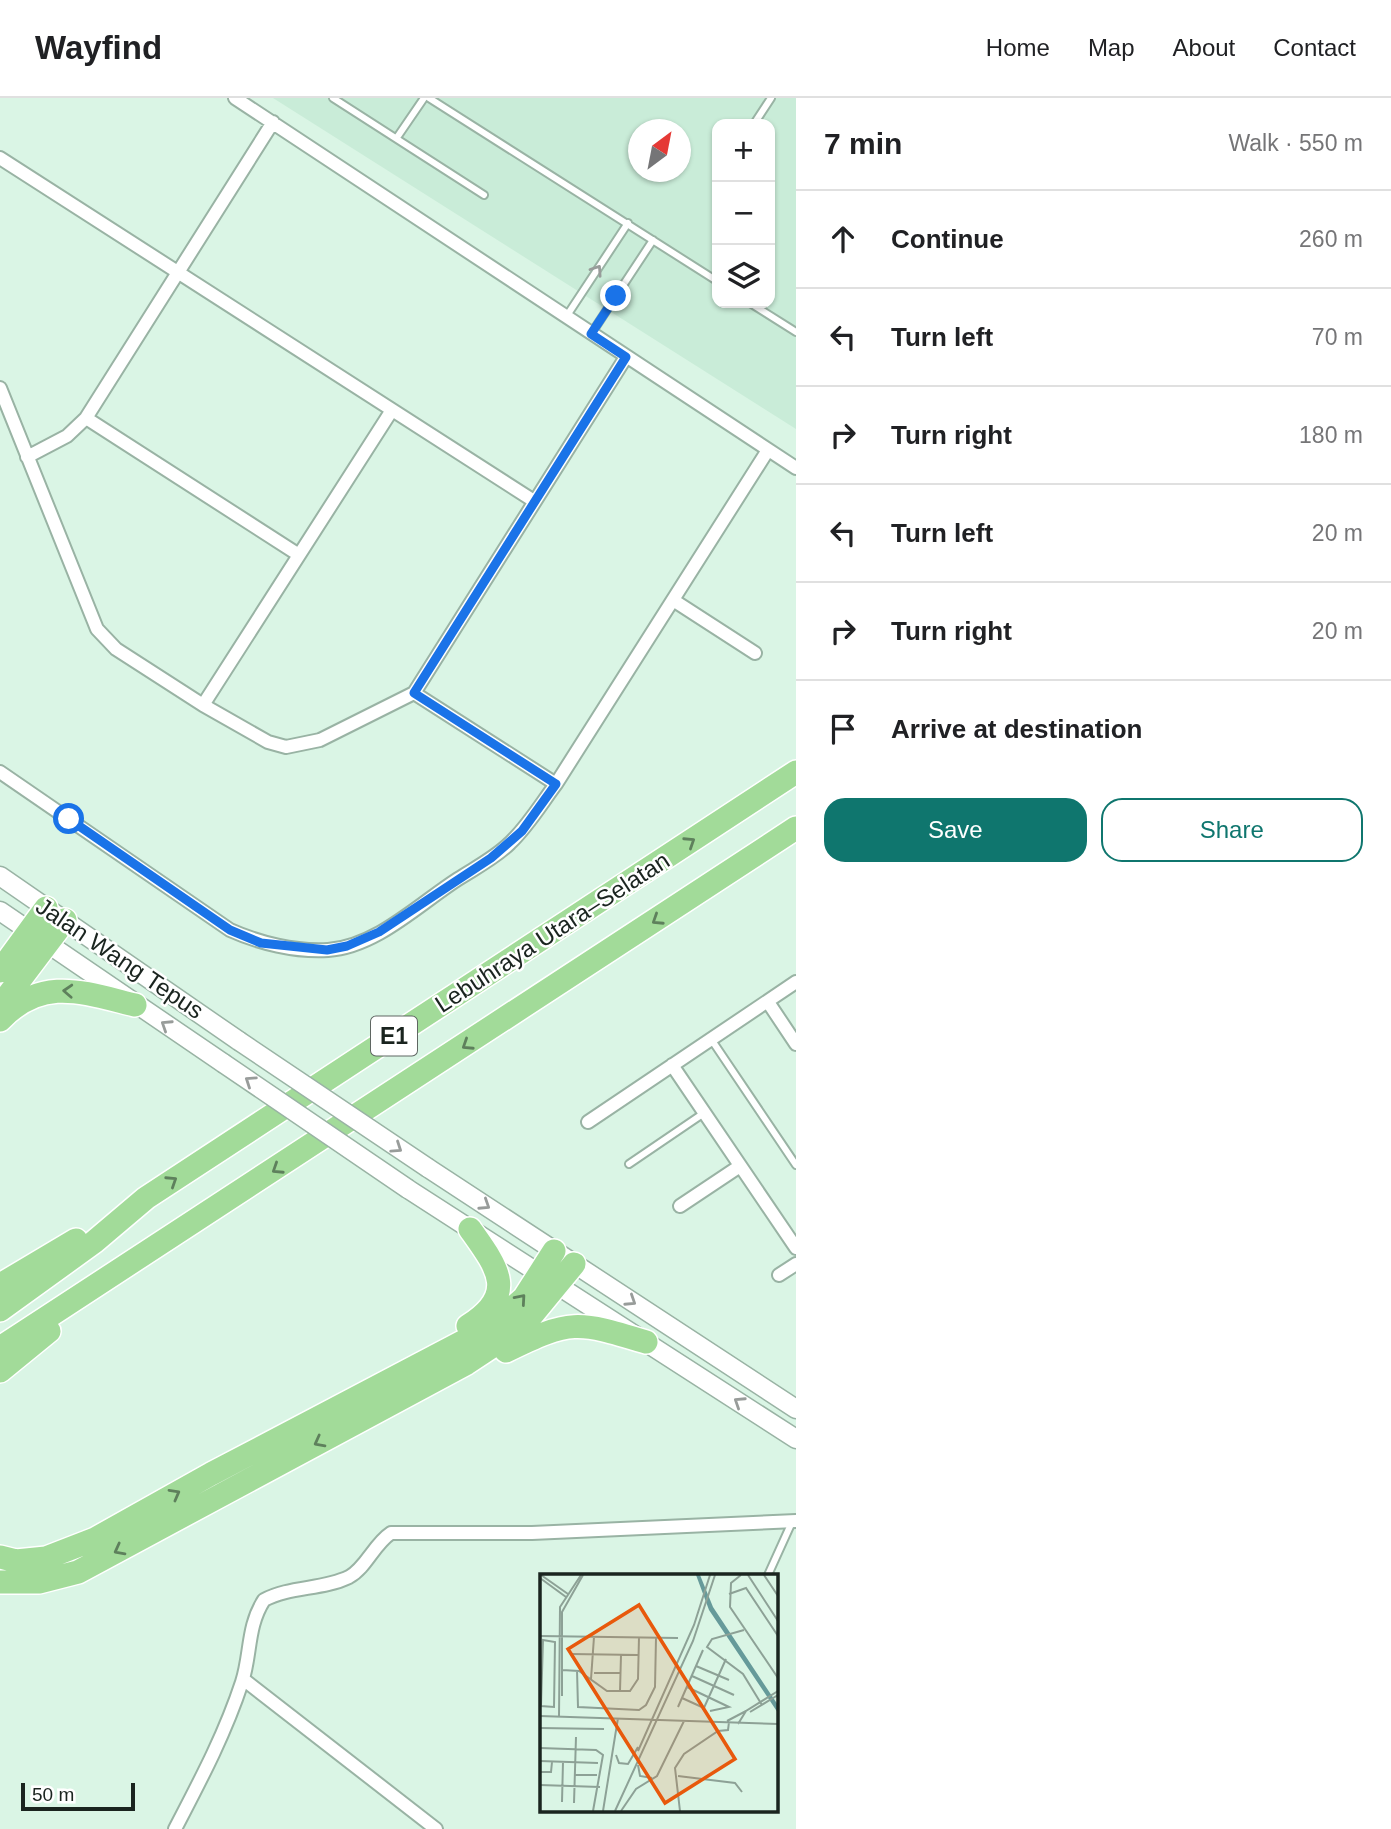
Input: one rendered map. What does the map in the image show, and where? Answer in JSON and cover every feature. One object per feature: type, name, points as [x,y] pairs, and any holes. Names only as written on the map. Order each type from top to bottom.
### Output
[{"type":"highway","name":"Lebuhraya Utara–Selatan","points":[[0,1310],[94,1242],[146,1198],[796,772]]},
{"type":"highway","name":"Lebuhraya Utara–Selatan","points":[[0,1348],[796,828]]},
{"type":"highway","points":[[0,1006],[38,938],[55,914]]},
{"type":"highway","points":[[0,971],[38,938]]},
{"type":"highway","points":[[0,1020],[27,997],[49,990],[75,991],[135,1005]]},
{"type":"highway","points":[[0,1285],[146,1198]]},
{"type":"highway","points":[[0,1582],[39,1582],[78,1572],[348,1414],[477,1321],[489,1310],[499,1289],[499,1274],[470,1228]]},
{"type":"highway","points":[[0,1557],[16,1561],[46,1558],[95,1539],[499,1343],[523,1326],[550,1280],[554,1251]]},
{"type":"highway","points":[[550,1280],[574,1264]]},
{"type":"highway","points":[[0,1371],[121,1271]]},
{"type":"highway","points":[[348,1414],[549,1330],[572,1325],[597,1327],[646,1342]]},
{"type":"main road","name":"Jalan Wang Tepus","points":[[0,876],[428,1168],[796,1409]]},
{"type":"main road","name":"Jalan Wang Tepus","points":[[0,911],[408,1189],[796,1438]]},
{"type":"street","points":[[235,98],[796,468]]},
{"type":"street","points":[[27,457],[67,436],[86,418],[273,122]]},
{"type":"street","points":[[0,158],[534,501]]},
{"type":"street","points":[[0,388],[97,629],[116,649],[203,705],[268,742],[286,747],[320,740],[414,693],[626,357]]},
{"type":"street","points":[[203,705],[392,410]]},
{"type":"street","points":[[86,418],[299,555]]},
{"type":"street","points":[[0,772],[230,930],[261,943],[327,950],[347,946],[379,932],[491,858],[522,831],[556,784],[768,450]]},
{"type":"street","points":[[673,600],[755,653]]},
{"type":"street","points":[[414,693],[556,784]]},
{"type":"street","points":[[588,1122],[796,982]]},
{"type":"street","points":[[768,1002],[796,1044]]},
{"type":"street","points":[[672,1065],[796,1248]]},
{"type":"street","points":[[680,1206],[740,1166]]},
{"type":"street","points":[[779,1275],[796,1264]]},
{"type":"street","points":[[175,1829],[222,1735],[243,1679],[248,1639],[264,1600],[275,1594],[333,1583],[350,1576],[391,1533],[532,1533],[795,1521]]},
{"type":"street","points":[[243,1679],[436,1829]]},
{"type":"lane","points":[[333,98],[398,136],[484,195]]},
{"type":"lane","points":[[398,136],[424,98]]},
{"type":"lane","points":[[429,98],[712,278]]},
{"type":"lane","points":[[757,119],[771,98]]},
{"type":"lane","points":[[566,317],[628,223]]},
{"type":"lane","points":[[591,334],[653,240]]},
{"type":"lane","points":[[758,308],[796,332]]},
{"type":"lane","points":[[712,1039],[796,1165]]},
{"type":"lane","points":[[629,1164],[704,1113]]},
{"type":"lane","points":[[768,1574],[795,1521]]},
{"type":"shaded area","points":[[273,98],[796,98],[796,429]]},
{"type":"route","points":[[69,819],[230,930],[261,943],[327,950],[347,946],[379,932],[508,845],[522,831],[556,784],[414,693],[626,357],[591,334],[616,296]]}]
